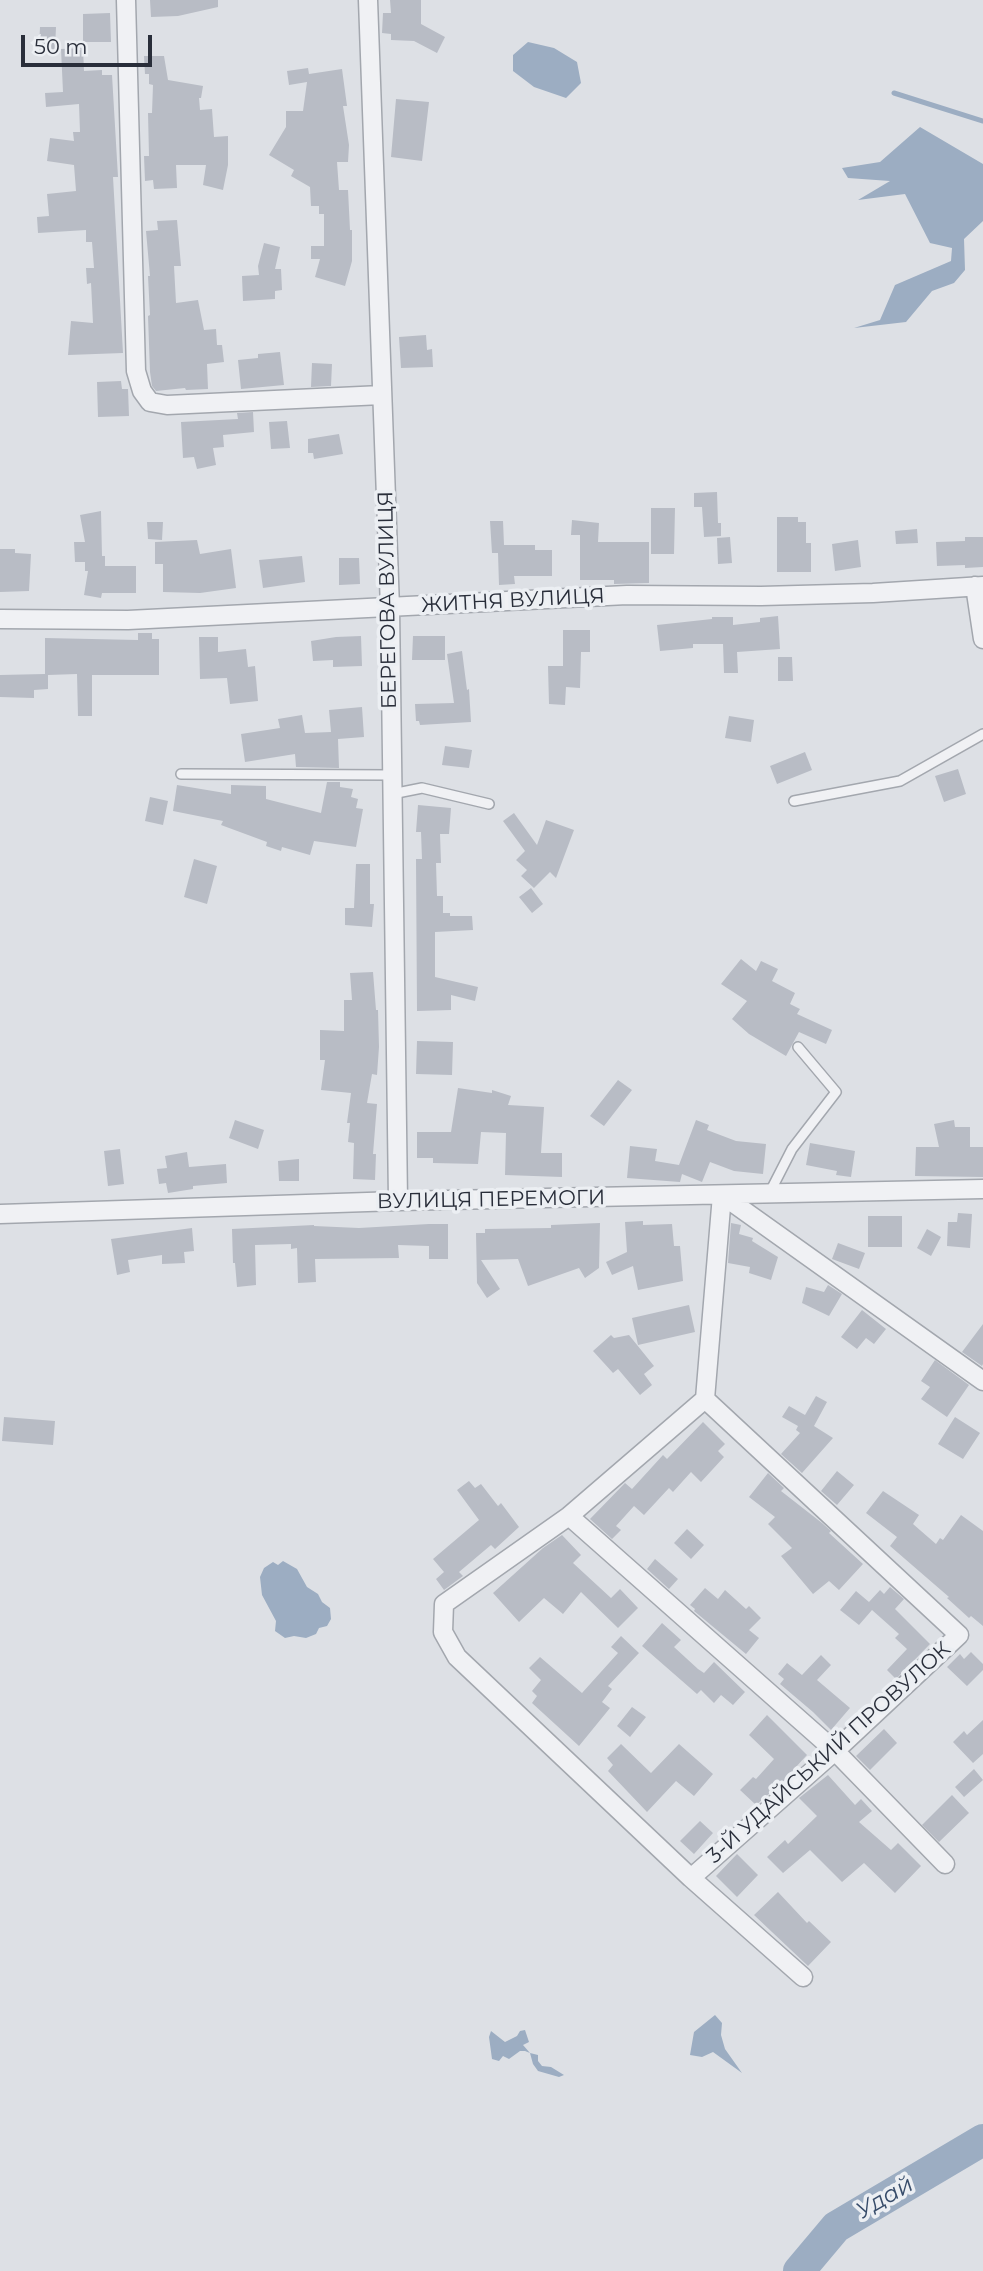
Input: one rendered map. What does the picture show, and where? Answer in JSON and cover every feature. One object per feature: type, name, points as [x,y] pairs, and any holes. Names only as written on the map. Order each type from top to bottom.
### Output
[{"type":"street","points":[[126,0],[136,371],[142,391],[150,402],[167,405],[382,395]]},
{"type":"street","name":"БЕРЕГОВА ВУЛИЦЯ","points":[[368,0],[390,608],[398,1201]]},
{"type":"street","points":[[979,586],[983,639]]},
{"type":"street","name":"ЖИТНЯ ВУЛИЦЯ","points":[[0,619],[128,620],[627,595],[761,596],[873,593],[979,586]]},
{"type":"street","name":"ВУЛИЦЯ ПЕРЕМОГИ","points":[[0,1214],[398,1201],[983,1189]]},
{"type":"street","points":[[722,1195],[983,1381]]},
{"type":"street","points":[[705,1399],[722,1195]]},
{"type":"street","name":"3-Й УДАЙСЬКИЙ ПРОВУЛОК","points":[[691,1878],[835,1751],[959,1635],[705,1399],[569,1516],[444,1604],[443,1632],[457,1657],[691,1878],[803,1977]]},
{"type":"street","points":[[569,1516],[835,1751],[945,1864]]},
{"type":"lane","points":[[793,801],[900,780],[983,734]]},
{"type":"lane","points":[[181,774],[392,775]]},
{"type":"lane","points":[[392,794],[422,788],[489,804]]},
{"type":"lane","points":[[769,1194],[792,1149],[836,1092],[798,1047]]},
{"type":"water","points":[[528,42],[554,48],[577,62],[581,83],[566,98],[534,87],[513,71],[513,55]]},
{"type":"water","points":[[920,127],[983,164],[983,221],[964,239],[965,270],[954,283],[932,291],[906,322],[854,328],[880,320],[895,285],[951,261],[952,248],[930,243],[905,194],[858,200],[890,181],[848,178],[842,168],[880,162]]},
{"type":"water","points":[[283,1561],[297,1569],[307,1587],[318,1594],[322,1602],[330,1608],[331,1619],[327,1626],[319,1628],[316,1634],[306,1638],[285,1638],[275,1631],[276,1621],[262,1595],[260,1577],[264,1568],[273,1562],[278,1565]]},
{"type":"water","points":[[715,2015],[722,2023],[721,2035],[725,2049],[742,2073],[713,2052],[702,2057],[690,2055],[694,2032]]},
{"type":"water","points":[[525,2030],[529,2042],[523,2045],[530,2053],[520,2051],[509,2059],[503,2056],[499,2061],[492,2059],[489,2037],[491,2031],[505,2042]]},
{"type":"water","points":[[530,2053],[538,2055],[542,2066],[551,2067],[564,2075],[559,2077],[538,2071]]},
{"type":"building","points":[[150,0],[218,0],[218,7],[178,16],[151,17]]},
{"type":"building","points":[[390,0],[421,0],[421,24],[445,37],[437,53],[414,41],[391,40],[391,34],[382,33],[383,13],[391,13]]},
{"type":"building","points":[[110,13],[111,42],[83,42],[83,14]]},
{"type":"building","points":[[40,27],[56,27],[55,49],[39,49]]},
{"type":"building","points":[[83,48],[84,71],[102,70],[102,75],[112,75],[118,177],[113,177],[123,353],[68,355],[71,321],[93,323],[91,283],[87,284],[86,268],[94,268],[92,242],[86,242],[86,230],[38,233],[37,217],[49,216],[47,194],[76,191],[74,165],[47,161],[50,138],[74,141],[73,132],[80,132],[79,104],[46,107],[45,93],[63,92],[61,49]]},
{"type":"building","points":[[144,56],[164,56],[168,80],[203,86],[199,98],[200,110],[212,109],[214,137],[228,136],[228,165],[223,190],[203,185],[206,165],[176,165],[177,188],[154,189],[153,180],[145,181],[144,156],[149,156],[148,113],[152,113],[153,85],[149,84],[149,74],[145,74]]},
{"type":"building","points":[[308,68],[309,74],[342,69],[347,106],[343,106],[349,145],[348,162],[337,162],[339,190],[348,190],[352,230],[352,261],[345,286],[315,277],[320,259],[311,259],[311,246],[324,246],[324,214],[319,214],[319,206],[311,206],[310,187],[291,176],[294,170],[269,155],[286,127],[286,111],[303,111],[307,82],[289,85],[287,71]]},
{"type":"building","points":[[396,99],[429,102],[422,161],[391,157]]},
{"type":"building","points":[[177,220],[181,266],[174,266],[176,303],[198,300],[204,330],[216,329],[217,345],[222,345],[224,362],[207,364],[208,389],[156,391],[152,386],[150,372],[150,276],[146,231],[158,230],[157,221]]},
{"type":"building","points":[[264,243],[280,247],[275,269],[281,269],[282,290],[275,291],[275,299],[243,301],[242,276],[259,275],[258,266]]},
{"type":"building","points":[[426,335],[427,350],[432,349],[433,367],[401,368],[399,337]]},
{"type":"building","points":[[280,352],[284,385],[241,389],[238,360],[258,358],[258,354]]},
{"type":"building","points":[[312,363],[332,364],[331,386],[311,387]]},
{"type":"building","points":[[121,381],[122,389],[128,389],[129,416],[98,417],[97,382]]},
{"type":"building","points":[[253,412],[254,432],[223,435],[224,447],[213,448],[216,465],[197,469],[194,457],[183,458],[181,422],[238,419],[237,413]]},
{"type":"building","points":[[287,421],[290,448],[271,449],[269,422]]},
{"type":"building","points":[[339,434],[343,454],[314,459],[313,453],[308,453],[308,439]]},
{"type":"building","points":[[717,492],[721,536],[704,537],[702,507],[694,507],[694,493]]},
{"type":"building","points":[[651,508],[675,508],[674,554],[651,554]]},
{"type":"building","points":[[101,511],[102,556],[105,556],[105,566],[136,566],[136,593],[102,593],[101,598],[84,595],[88,571],[85,571],[85,562],[75,562],[74,542],[85,542],[80,515]]},
{"type":"building","points":[[777,517],[798,517],[798,522],[806,522],[806,543],[811,543],[811,572],[777,572]]},
{"type":"building","points":[[572,520],[599,523],[598,542],[649,542],[649,583],[614,584],[614,580],[580,580],[580,535],[571,535]]},
{"type":"building","points":[[490,521],[503,521],[504,545],[535,545],[535,550],[552,550],[552,576],[514,576],[515,584],[499,585],[498,553],[492,553]]},
{"type":"building","points":[[147,522],[163,522],[162,540],[148,539]]},
{"type":"building","points":[[917,529],[918,543],[896,544],[895,531]]},
{"type":"building","points":[[730,537],[732,563],[718,564],[717,538]]},
{"type":"building","points":[[965,537],[983,537],[983,567],[937,566],[936,542],[965,541]]},
{"type":"building","points":[[197,540],[200,554],[231,549],[236,588],[200,593],[163,592],[163,564],[155,564],[155,542]]},
{"type":"building","points":[[858,540],[861,567],[835,571],[832,544]]},
{"type":"building","points":[[0,549],[15,549],[15,553],[31,554],[29,591],[0,592]]},
{"type":"building","points":[[302,556],[305,582],[263,588],[259,560]]},
{"type":"building","points":[[339,558],[359,558],[360,584],[339,585]]},
{"type":"building","points":[[778,616],[780,649],[737,652],[738,673],[724,673],[723,644],[693,644],[693,648],[660,651],[657,625],[712,617],[733,617],[733,625],[760,622],[760,618]]},
{"type":"building","points":[[563,630],[590,630],[590,652],[581,652],[580,688],[566,687],[565,705],[549,704],[548,666],[563,666]]},
{"type":"building","points":[[138,633],[152,633],[152,639],[159,639],[159,675],[92,675],[92,716],[78,716],[77,674],[48,675],[48,689],[34,690],[34,698],[0,697],[0,675],[45,674],[45,638],[138,640]]},
{"type":"building","points":[[361,636],[362,666],[333,667],[333,660],[313,661],[311,641]]},
{"type":"building","points":[[413,636],[445,636],[445,660],[412,660]]},
{"type":"building","points":[[199,637],[218,637],[218,652],[246,649],[248,667],[255,666],[258,701],[230,704],[227,678],[200,679]]},
{"type":"building","points":[[462,651],[467,690],[469,689],[471,722],[420,725],[419,721],[416,721],[415,704],[454,703],[447,654]]},
{"type":"building","points":[[778,657],[792,657],[793,681],[778,681]]},
{"type":"building","points":[[362,707],[364,737],[338,739],[339,768],[296,767],[295,754],[245,762],[241,734],[280,728],[278,719],[302,715],[305,733],[331,732],[329,710]]},
{"type":"building","points":[[729,716],[754,720],[751,742],[725,738]]},
{"type":"building","points":[[445,746],[472,750],[469,768],[442,765]]},
{"type":"building","points":[[805,752],[812,770],[777,784],[770,766]]},
{"type":"building","points":[[958,769],[966,794],[944,802],[935,776]]},
{"type":"building","points":[[327,782],[340,782],[340,787],[353,789],[351,797],[358,799],[356,808],[363,809],[356,847],[314,841],[310,855],[282,847],[281,851],[266,846],[267,842],[221,825],[223,821],[173,811],[177,785],[231,794],[231,785],[266,786],[266,799],[321,813]]},
{"type":"building","points":[[150,797],[168,801],[163,825],[145,821]]},
{"type":"building","points":[[418,805],[451,808],[449,834],[440,834],[441,863],[436,863],[437,896],[443,896],[443,913],[450,913],[450,916],[472,916],[473,930],[435,932],[435,977],[478,987],[475,1001],[451,995],[451,1010],[417,1011],[416,859],[422,859],[421,832],[416,832]]},
{"type":"building","points":[[514,813],[537,845],[546,820],[574,830],[556,878],[550,872],[534,888],[521,876],[527,870],[516,860],[525,851],[503,821]]},
{"type":"building","points":[[194,859],[217,866],[207,904],[184,897]]},
{"type":"building","points":[[356,864],[370,864],[370,904],[374,904],[372,927],[345,925],[345,908],[354,908]]},
{"type":"building","points":[[531,888],[543,904],[532,913],[519,897]]},
{"type":"building","points":[[741,959],[756,971],[761,961],[778,969],[772,981],[795,993],[790,1004],[800,1009],[797,1014],[832,1030],[826,1044],[799,1032],[786,1056],[749,1034],[732,1019],[747,1001],[721,984]]},
{"type":"building","points":[[373,972],[379,1047],[377,1075],[372,1074],[367,1103],[377,1104],[373,1154],[376,1154],[375,1180],[353,1179],[354,1143],[348,1142],[350,1123],[347,1123],[351,1093],[321,1090],[325,1060],[320,1060],[320,1030],[344,1031],[344,1000],[352,1000],[350,973]]},
{"type":"building","points":[[417,1041],[453,1042],[452,1075],[416,1074]]},
{"type":"building","points":[[618,1080],[632,1090],[604,1126],[590,1116]]},
{"type":"building","points":[[458,1088],[492,1093],[492,1090],[511,1096],[508,1105],[544,1107],[541,1153],[562,1153],[562,1177],[505,1175],[506,1133],[481,1132],[478,1164],[433,1163],[433,1158],[417,1158],[417,1132],[451,1132]]},
{"type":"building","points":[[235,1120],[264,1130],[258,1149],[229,1138]]},
{"type":"building","points":[[696,1120],[709,1125],[707,1130],[736,1141],[766,1144],[763,1174],[734,1171],[710,1162],[702,1182],[682,1174],[680,1182],[627,1178],[630,1146],[657,1149],[655,1161],[679,1165]]},
{"type":"building","points":[[954,1120],[955,1127],[970,1127],[970,1147],[983,1147],[983,1177],[915,1176],[916,1147],[939,1147],[934,1124]]},
{"type":"building","points":[[810,1143],[855,1151],[851,1177],[836,1175],[837,1171],[806,1165]]},
{"type":"building","points":[[120,1149],[124,1184],[108,1186],[104,1151]]},
{"type":"building","points":[[187,1152],[189,1167],[226,1164],[227,1183],[193,1186],[193,1189],[168,1193],[166,1183],[159,1184],[157,1169],[167,1168],[165,1156]]},
{"type":"building","points":[[299,1159],[299,1181],[279,1181],[278,1161]]},
{"type":"building","points":[[958,1213],[972,1214],[970,1248],[947,1246],[948,1222],[957,1222]]},
{"type":"building","points":[[868,1216],[902,1216],[902,1247],[868,1247]]},
{"type":"building","points":[[643,1221],[643,1225],[672,1224],[674,1246],[680,1246],[683,1281],[638,1290],[633,1266],[612,1275],[606,1262],[627,1252],[625,1222]]},
{"type":"building","points":[[600,1223],[599,1268],[585,1278],[579,1268],[528,1286],[518,1259],[481,1260],[500,1289],[487,1298],[477,1283],[476,1233],[485,1233],[485,1229],[551,1228],[551,1225]]},
{"type":"building","points":[[731,1223],[741,1225],[739,1234],[753,1238],[752,1241],[778,1257],[771,1280],[749,1273],[750,1267],[728,1263]]},
{"type":"building","points":[[448,1224],[448,1259],[429,1259],[429,1246],[398,1245],[399,1258],[315,1259],[316,1282],[298,1283],[297,1248],[291,1249],[291,1244],[255,1245],[256,1285],[237,1287],[232,1229],[314,1225],[359,1228]]},
{"type":"building","points":[[192,1228],[194,1251],[184,1252],[185,1263],[162,1264],[162,1255],[128,1260],[130,1272],[117,1275],[111,1239]]},
{"type":"building","points":[[927,1229],[941,1237],[931,1256],[917,1248]]},
{"type":"building","points":[[838,1243],[865,1253],[859,1269],[832,1259]]},
{"type":"building","points":[[828,1285],[842,1294],[829,1316],[802,1303],[806,1287],[824,1292]]},
{"type":"building","points":[[689,1305],[695,1332],[638,1345],[632,1318]]},
{"type":"building","points":[[862,1310],[886,1329],[874,1344],[866,1338],[857,1349],[841,1337]]},
{"type":"building","points":[[983,1324],[983,1364],[982,1366],[962,1352]]},
{"type":"building","points":[[611,1335],[614,1338],[629,1335],[654,1366],[644,1374],[652,1385],[640,1395],[618,1369],[613,1373],[593,1351]]},
{"type":"building","points":[[935,1360],[969,1385],[947,1417],[921,1399],[930,1387],[921,1381]]},
{"type":"building","points":[[816,1396],[827,1402],[814,1426],[833,1438],[802,1473],[781,1454],[800,1433],[796,1430],[798,1426],[782,1417],[789,1406],[805,1415]]},
{"type":"building","points":[[4,1417],[55,1421],[53,1445],[2,1441]]},
{"type":"building","points":[[955,1417],[980,1433],[963,1459],[938,1444]]},
{"type":"building","points":[[703,1422],[725,1444],[718,1451],[724,1457],[701,1482],[691,1472],[673,1492],[669,1488],[644,1515],[634,1506],[616,1526],[621,1530],[612,1539],[590,1519],[625,1483],[632,1489],[663,1455],[667,1459]]},
{"type":"building","points":[[837,1471],[854,1485],[837,1505],[821,1491]]},
{"type":"building","points":[[768,1473],[784,1488],[781,1491],[831,1531],[829,1533],[863,1564],[839,1590],[829,1581],[813,1594],[781,1556],[792,1548],[768,1524],[775,1517],[749,1497]]},
{"type":"building","points":[[469,1481],[475,1488],[481,1484],[498,1506],[501,1503],[519,1527],[495,1549],[491,1545],[459,1572],[463,1576],[444,1590],[436,1579],[444,1572],[433,1559],[479,1520],[457,1490]]},
{"type":"building","points":[[883,1491],[919,1515],[913,1524],[936,1544],[940,1538],[943,1540],[961,1515],[983,1531],[983,1626],[971,1616],[969,1618],[890,1546],[897,1537],[866,1513]]},
{"type":"building","points":[[687,1529],[704,1545],[691,1559],[674,1543]]},
{"type":"building","points":[[562,1535],[581,1555],[573,1563],[611,1598],[620,1589],[638,1608],[618,1628],[581,1592],[563,1614],[544,1598],[519,1622],[493,1593],[543,1548]]},
{"type":"building","points":[[655,1559],[678,1579],[669,1589],[647,1569]]},
{"type":"building","points":[[890,1587],[904,1599],[895,1609],[930,1644],[896,1679],[887,1670],[907,1649],[895,1638],[899,1634],[872,1610],[859,1625],[840,1610],[856,1591],[869,1602],[880,1590],[884,1594]]},
{"type":"building","points":[[705,1588],[718,1599],[725,1590],[746,1609],[749,1606],[761,1618],[749,1630],[759,1638],[746,1654],[690,1605]]},
{"type":"building","points":[[662,1623],[681,1640],[674,1647],[698,1669],[704,1673],[714,1662],[745,1692],[733,1705],[721,1695],[714,1703],[701,1690],[697,1694],[642,1646]]},
{"type":"building","points":[[621,1636],[639,1653],[608,1686],[612,1689],[602,1702],[610,1708],[579,1746],[532,1703],[537,1696],[532,1691],[541,1680],[529,1668],[540,1657],[582,1693],[618,1653],[611,1647]]},
{"type":"building","points":[[971,1652],[983,1664],[983,1670],[967,1686],[947,1667],[960,1654],[964,1659]]},
{"type":"building","points":[[821,1655],[831,1665],[817,1680],[850,1708],[831,1730],[780,1684],[784,1679],[778,1674],[787,1663],[802,1675]]},
{"type":"building","points":[[632,1707],[646,1717],[630,1737],[617,1726]]},
{"type":"building","points":[[767,1715],[807,1755],[795,1768],[798,1769],[756,1805],[740,1790],[753,1777],[756,1779],[774,1759],[749,1735]]},
{"type":"building","points":[[983,1720],[983,1754],[973,1763],[953,1742],[964,1731],[967,1735]]},
{"type":"building","points":[[884,1729],[897,1743],[870,1770],[856,1756]]},
{"type":"building","points":[[621,1744],[651,1773],[679,1744],[713,1774],[694,1796],[676,1781],[647,1812],[608,1771],[613,1765],[607,1758]]},
{"type":"building","points":[[974,1769],[983,1780],[964,1797],[955,1787]]},
{"type":"building","points":[[828,1775],[855,1805],[861,1799],[872,1811],[859,1822],[891,1850],[898,1843],[921,1866],[895,1893],[864,1863],[842,1882],[810,1850],[783,1873],[767,1857],[785,1840],[788,1844],[817,1816],[799,1798]]},
{"type":"building","points":[[952,1795],[969,1813],[939,1842],[922,1825]]},
{"type":"building","points":[[700,1821],[713,1833],[694,1854],[680,1841]]},
{"type":"building","points":[[737,1854],[758,1875],[737,1897],[716,1876]]},
{"type":"building","points":[[778,1892],[807,1923],[809,1921],[831,1942],[808,1966],[754,1915]]},
{"type":"waterway","points":[[894,93],[983,121]]},
{"type":"waterway","name":"Удай","points":[[799,2271],[836,2227],[983,2140]]}]
